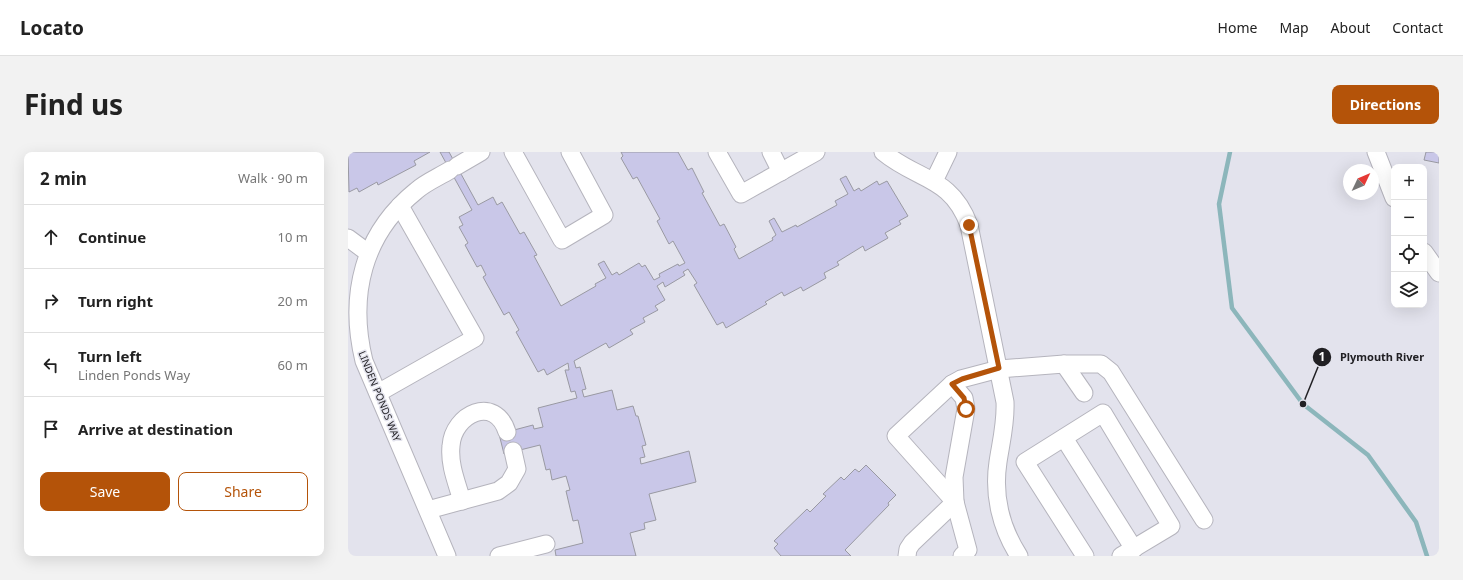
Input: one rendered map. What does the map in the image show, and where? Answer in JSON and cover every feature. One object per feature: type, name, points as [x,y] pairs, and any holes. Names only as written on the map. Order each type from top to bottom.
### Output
[{"type":"street","name":"LINDEN PONDS WAY","points":[[447,556],[364,361],[356,328],[357,290],[360,274],[368,252],[381,228],[400,206],[417,190],[481,152]]},
{"type":"street","points":[[513,152],[562,240],[604,214],[570,152]]},
{"type":"street","points":[[717,152],[741,194],[816,152]]},
{"type":"street","points":[[770,152],[781,172]]},
{"type":"street","points":[[883,152],[911,170],[934,181],[952,194],[960,205],[969,225],[1005,402],[1006,420],[998,463],[997,497],[1006,532],[1019,556]]},
{"type":"street","points":[[1376,152],[1391,190]]},
{"type":"street","points":[[934,181],[946,153]]},
{"type":"street","points":[[378,394],[475,338],[400,206]]},
{"type":"street","points":[[348,238],[368,252]]},
{"type":"street","points":[[1427,256],[1439,273]]},
{"type":"street","points":[[1064,364],[1084,393]]},
{"type":"street","points":[[955,502],[896,436],[952,384],[962,379],[999,368],[1064,364],[1101,364],[1111,372],[1204,520]]},
{"type":"street","points":[[952,384],[964,398],[966,409],[954,478],[955,502],[968,550],[962,556]]},
{"type":"street","points":[[462,501],[452,464],[450,445],[455,430],[463,419],[474,413],[487,411],[497,415],[504,422],[507,432]]},
{"type":"street","points":[[1064,438],[1128,552],[1171,526],[1103,413],[1025,462],[1085,556]]},
{"type":"street","points":[[428,510],[498,491],[509,483],[517,469],[513,451]]},
{"type":"street","points":[[907,556],[908,549],[912,543],[955,502]]},
{"type":"street","points":[[499,556],[546,544]]},
{"type":"building","points":[[348,152],[430,152],[414,161],[416,165],[378,185],[377,182],[359,192],[357,188],[349,192]]},
{"type":"building","points":[[440,152],[449,152],[478,205],[493,197],[497,205],[502,202],[520,234],[524,232],[537,255],[534,256],[561,306],[596,286],[595,284],[606,278],[598,264],[604,261],[612,275],[617,272],[619,275],[639,263],[642,267],[645,265],[654,280],[660,277],[659,274],[678,264],[679,266],[685,263],[673,241],[669,244],[657,221],[660,219],[637,177],[633,179],[621,158],[623,156],[621,152],[678,152],[688,170],[692,168],[704,192],[702,193],[720,226],[724,224],[736,247],[734,249],[739,259],[773,240],[772,238],[776,235],[769,221],[774,218],[782,232],[796,225],[797,227],[837,205],[835,201],[848,194],[840,179],[846,176],[854,191],[859,188],[861,191],[877,181],[879,185],[887,181],[908,216],[899,221],[901,224],[885,233],[888,238],[865,251],[863,246],[837,262],[839,265],[824,273],[826,278],[803,291],[801,287],[784,296],[782,292],[765,302],[767,304],[726,328],[723,322],[717,325],[694,285],[697,283],[688,269],[683,272],[685,275],[665,287],[663,282],[657,286],[665,300],[655,306],[658,310],[643,318],[645,322],[630,330],[633,334],[609,348],[606,343],[574,361],[576,368],[580,367],[586,389],[582,390],[584,397],[612,390],[617,410],[633,406],[636,416],[638,416],[646,445],[642,446],[645,457],[640,458],[641,464],[689,451],[696,482],[649,494],[656,520],[644,523],[645,529],[630,533],[636,556],[556,556],[555,550],[583,543],[578,520],[573,521],[566,491],[570,490],[566,476],[552,480],[550,469],[546,470],[540,445],[504,454],[499,434],[533,425],[534,429],[543,427],[538,408],[577,398],[575,391],[571,392],[565,370],[569,370],[568,363],[547,375],[544,369],[538,372],[516,332],[519,330],[509,312],[504,315],[483,277],[486,275],[481,265],[477,267],[465,245],[468,243],[459,227],[463,225],[459,217],[472,210]]},
{"type":"building","points":[[1426,152],[1439,152],[1439,163],[1424,160]]},
{"type":"building","points":[[866,465],[896,495],[888,503],[889,505],[845,550],[851,556],[781,556],[774,548],[778,544],[774,541],[807,509],[810,512],[826,496],[823,494],[841,477],[844,480],[855,469],[859,472]]},
{"type":"waterway","points":[[1230,152],[1219,204],[1232,308],[1303,404],[1368,455],[1416,522],[1427,556]]},
{"type":"place","name":"Plymouth River","points":[[1303,404]]},
{"type":"route","points":[[966,409],[964,398],[952,384],[962,379],[999,368],[969,225]]}]
